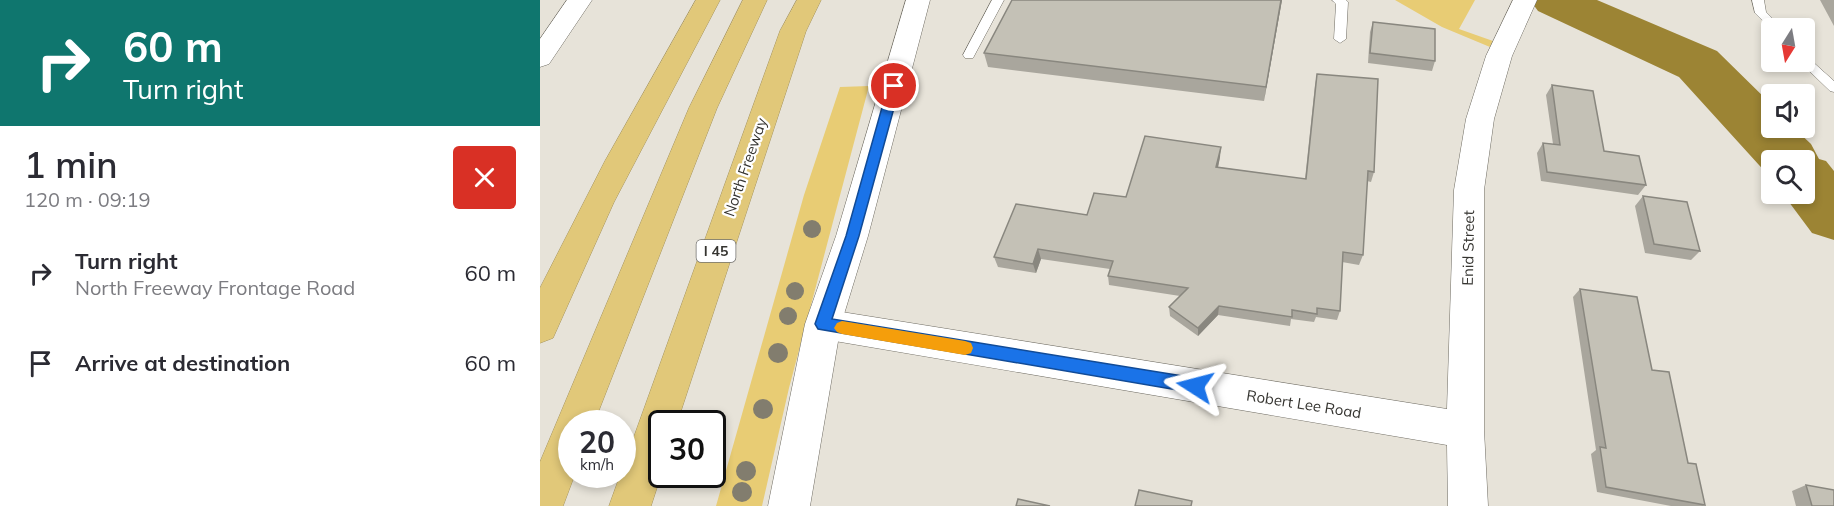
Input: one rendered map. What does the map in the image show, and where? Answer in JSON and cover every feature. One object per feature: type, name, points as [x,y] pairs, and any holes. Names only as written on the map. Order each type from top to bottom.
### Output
[{"type":"highway","points":[[540,327],[564,270],[639,125],[708,0]]},
{"type":"highway","points":[[580,410],[703,108],[755,0]]},
{"type":"highway","name":"North Freeway","points":[[630,506],[789,42],[809,0]]},
{"type":"highway","points":[[542,506],[558,467]]},
{"type":"main road","points":[[540,58],[580,0]]},
{"type":"main road","points":[[789,506],[823,324],[852,236],[918,0]]},
{"type":"street","name":"Enid Street","points":[[1468,506],[1465,430],[1468,190],[1480,119],[1499,56],[1525,0]]},
{"type":"street","name":"Robert Lee Road","points":[[823,324],[1465,430]]},
{"type":"lane","points":[[969,55],[998,0]]},
{"type":"lane","points":[[1338,0],[1342,2],[1340,39]]},
{"type":"lane","points":[[1745,0],[1766,18]]},
{"type":"lane","points":[[1758,0],[1761,13]]},
{"type":"lane","points":[[1815,69],[1834,88]]},
{"type":"shaded area","points":[[1395,0],[1475,0],[1459,29],[1493,41],[1490,47],[1442,27]]},
{"type":"shaded area","points":[[869,86],[789,388],[762,506],[716,506],[721,488],[726,488],[726,471],[804,195],[840,87]]},
{"type":"building","points":[[1012,0],[1281,0],[1266,87],[984,53]]},
{"type":"building","points":[[1373,22],[1435,29],[1435,61],[1370,53]]},
{"type":"building","points":[[1317,74],[1378,79],[1374,172],[1368,171],[1363,255],[1343,252],[1340,311],[1317,308],[1317,314],[1292,310],[1292,317],[1219,306],[1198,328],[1169,307],[1188,288],[1108,276],[1113,261],[1038,249],[1033,264],[994,257],[1016,204],[1087,215],[1094,193],[1126,197],[1145,136],[1221,147],[1216,167],[1306,179]]},
{"type":"building","points":[[1552,85],[1593,91],[1604,151],[1639,156],[1646,185],[1547,172],[1543,143],[1560,145]]},
{"type":"building","points":[[1643,196],[1687,202],[1700,251],[1654,244]]},
{"type":"building","points":[[1580,289],[1637,297],[1652,370],[1669,372],[1688,463],[1696,464],[1705,505],[1606,487],[1600,447],[1606,448]]},
{"type":"building","points":[[1806,485],[1834,490],[1834,506],[1812,506]]},
{"type":"building","points":[[1139,490],[1192,501],[1191,506],[1135,506]]},
{"type":"building","points":[[1018,499],[1050,506],[1016,506]]},
{"type":"waterway","points":[[1555,0],[1698,64],[1780,150]]},
{"type":"waterway","points":[[1815,191],[1834,215]]},
{"type":"slow traffic","points":[[842,328],[965,348]]},
{"type":"route","points":[[894,86],[852,236],[823,324],[1195,386]]}]
